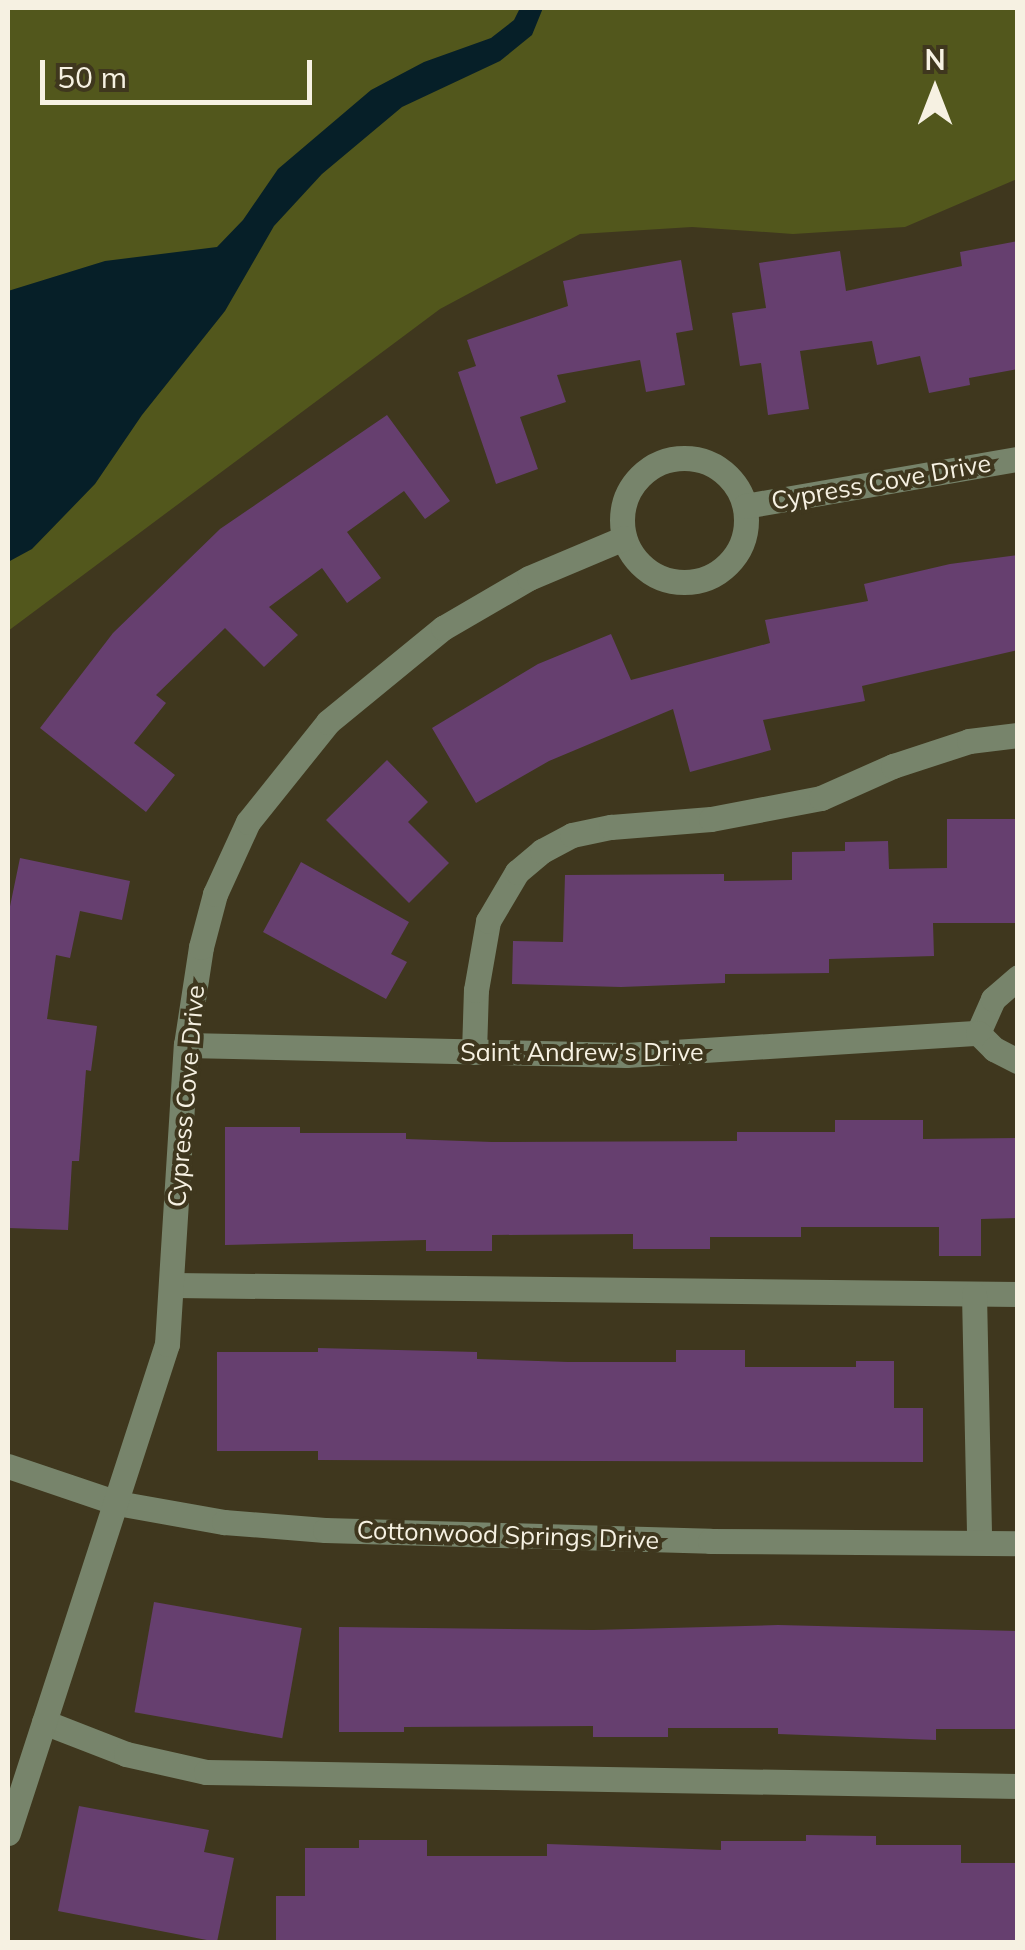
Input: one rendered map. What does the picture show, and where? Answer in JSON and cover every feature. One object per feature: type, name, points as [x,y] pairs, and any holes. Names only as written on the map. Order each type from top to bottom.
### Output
[{"type":"street","name":"Cypress Cove Drive","points":[[693,458],[717,467],[735,483],[746,506],[746,530],[738,552],[722,570],[700,580],[676,582],[653,574],[635,559],[624,538],[622,513],[630,489],[646,470],[668,460],[693,458]]},
{"type":"street","name":"Cypress Cove Drive","points":[[746,506],[1018,459]]},
{"type":"street","name":"Cypress Cove Drive","points":[[8,1834],[167,1344],[186,1044],[201,947],[215,894],[248,822],[328,722],[443,628],[529,578],[624,538]]},
{"type":"street","points":[[474,1052],[476,990],[488,921],[517,872],[542,851],[572,836],[611,827],[730,816],[821,798],[894,766],[969,740],[1018,735]]},
{"type":"street","points":[[1018,976],[993,999],[978,1033],[994,1049],[1018,1061]]},
{"type":"street","name":"Saint Andrew's Drive","points":[[186,1044],[474,1052],[724,1052],[978,1033]]},
{"type":"street","points":[[173,1284],[1018,1294]]},
{"type":"street","points":[[974,1294],[980,1540]]},
{"type":"street","name":"Cottonwood Springs Drive","points":[[8,1466],[116,1503],[224,1522],[324,1530],[710,1542],[1018,1543]]},
{"type":"street","points":[[44,1722],[126,1754],[206,1772],[1018,1786]]},
{"type":"green space","points":[[8,8],[1017,8],[1017,179],[905,227],[793,234],[692,227],[580,234],[440,309],[8,631]]},
{"type":"water","points":[[520,8],[543,8],[532,35],[500,61],[402,107],[322,174],[274,226],[225,311],[142,415],[95,484],[32,549],[8,562],[8,291],[105,261],[217,247],[243,220],[278,169],[371,90],[424,62],[491,38],[514,20]]},
{"type":"building","points":[[1018,241],[1018,369],[969,378],[970,385],[929,393],[920,356],[877,365],[872,341],[800,351],[809,409],[768,415],[761,363],[740,366],[732,313],[766,308],[759,263],[840,251],[846,291],[962,266],[960,252]]},
{"type":"building","points":[[681,260],[693,330],[676,333],[685,385],[646,392],[640,360],[557,375],[566,402],[520,417],[538,469],[496,484],[458,372],[476,366],[467,340],[568,306],[563,281]]},
{"type":"building","points":[[387,415],[450,501],[425,519],[404,491],[347,532],[381,578],[347,603],[322,568],[269,607],[298,635],[264,667],[225,628],[156,695],[166,703],[134,743],[175,775],[146,812],[40,728],[113,633],[220,529]]},
{"type":"building","points":[[1018,555],[1018,650],[862,686],[865,701],[763,720],[771,750],[690,772],[673,709],[549,761],[476,803],[432,728],[538,664],[611,634],[631,680],[770,643],[765,620],[868,601],[864,584],[950,564]]},
{"type":"building","points":[[387,760],[428,802],[408,822],[449,863],[409,903],[326,820]]},
{"type":"building","points":[[947,819],[1018,819],[1018,923],[933,923],[934,956],[829,959],[829,973],[725,974],[725,983],[621,987],[512,984],[513,941],[563,942],[565,875],[724,874],[724,881],[792,880],[792,852],[845,851],[845,842],[888,841],[889,869],[947,868]]},
{"type":"building","points":[[20,858],[130,881],[122,920],[80,911],[70,958],[56,955],[47,1019],[97,1026],[91,1071],[86,1070],[79,1161],[72,1161],[68,1230],[8,1228],[8,916]]},
{"type":"building","points":[[301,862],[409,922],[391,954],[407,962],[386,999],[263,932]]},
{"type":"building","points":[[835,1120],[923,1120],[923,1139],[1018,1138],[1018,1218],[981,1219],[981,1256],[939,1256],[939,1227],[801,1227],[801,1237],[710,1237],[710,1249],[633,1249],[633,1234],[492,1235],[492,1251],[426,1251],[426,1240],[225,1245],[225,1127],[300,1127],[300,1133],[406,1133],[406,1139],[492,1142],[737,1141],[737,1132],[835,1132]]},
{"type":"building","points":[[318,1348],[477,1352],[477,1359],[568,1362],[676,1362],[676,1350],[745,1350],[745,1367],[856,1367],[856,1361],[894,1361],[894,1408],[923,1408],[923,1462],[318,1460],[318,1451],[217,1451],[217,1352],[318,1352]]},
{"type":"building","points":[[154,1602],[302,1628],[282,1738],[135,1712]]},
{"type":"building","points":[[778,1625],[1018,1631],[1018,1729],[936,1729],[936,1740],[778,1734],[778,1728],[668,1728],[668,1737],[593,1737],[593,1726],[404,1727],[404,1732],[339,1732],[339,1627],[593,1630]]},
{"type":"building","points":[[79,1806],[209,1830],[204,1852],[234,1858],[217,1942],[58,1911]]},
{"type":"building","points":[[806,1835],[876,1836],[876,1845],[961,1845],[961,1863],[1018,1863],[1018,1942],[276,1942],[276,1896],[305,1896],[305,1848],[359,1848],[359,1840],[427,1840],[427,1856],[547,1856],[547,1844],[721,1850],[721,1841],[806,1841]]}]
